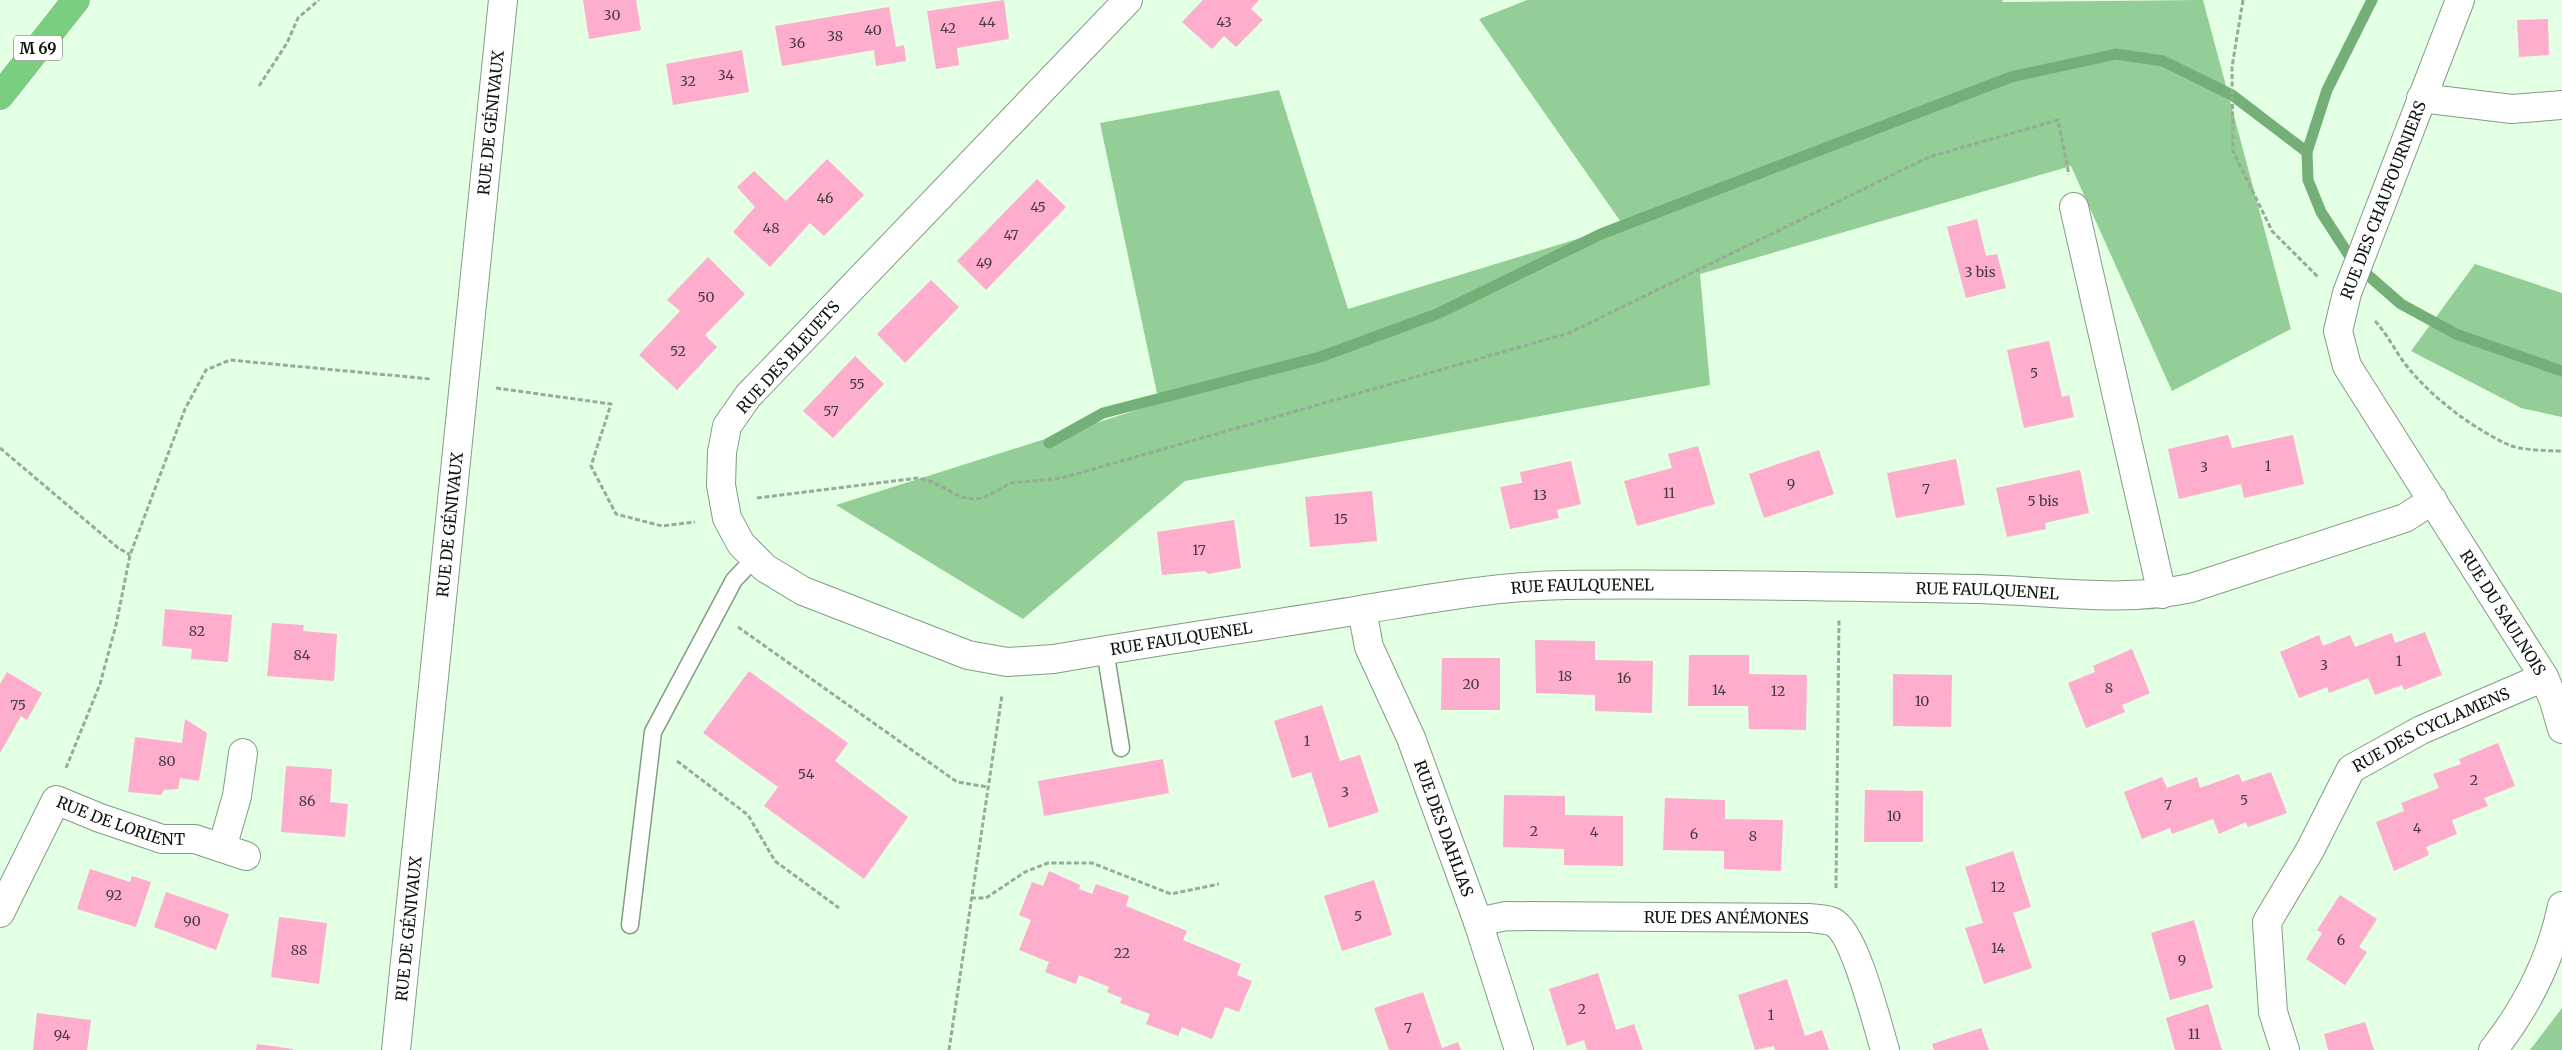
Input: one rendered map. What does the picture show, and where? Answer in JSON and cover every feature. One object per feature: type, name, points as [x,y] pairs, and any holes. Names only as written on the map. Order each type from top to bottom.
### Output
[{"type":"highway","name":"M 69","points":[[0,96],[76,0]]},
{"type":"street","name":"RUE DE GÉNIVAUX","points":[[396,1050],[460,382],[504,0]]},
{"type":"street","name":"RUE DES CHAUFOURNIERS","points":[[2433,500],[2347,366],[2338,331],[2345,298],[2460,0]]},
{"type":"street","name":"RUE DES BLEUETS","points":[[1007,662],[968,655],[802,591],[765,568],[741,544],[726,513],[721,485],[722,452],[727,426],[748,396],[1117,3]]},
{"type":"street","points":[[2421,98],[2512,108],[2562,106]]},
{"type":"street","points":[[2074,207],[2162,594]]},
{"type":"street","name":"RUE FAULQUENEL","points":[[1007,662],[1054,659],[1362,610],[1415,599],[1500,589],[1563,585],[1839,586],[2133,596],[2162,594],[2191,588],[2405,518],[2433,500]]},
{"type":"street","name":"RUE DU SAULNOIS","points":[[2433,500],[2544,677],[2554,701],[2562,730]]},
{"type":"street","name":"RUE DES DAHLIAS","points":[[1362,610],[1369,646],[1411,738],[1478,922],[1519,1050]]},
{"type":"street","name":"RUE DES CYCLAMENS","points":[[2286,1050],[2273,1012],[2267,922],[2310,850],[2351,769],[2421,730],[2544,677]]},
{"type":"street","name":"RUE DE LORIENT","points":[[0,913],[56,800],[100,818],[162,838],[195,839],[234,852],[237,796],[243,753]]},
{"type":"street","points":[[2493,1050],[2522,1010],[2540,974],[2558,925],[2562,906]]},
{"type":"street","name":"RUE DES ANÉMONES","points":[[1478,922],[1506,916],[1810,918],[1833,922]]},
{"type":"street","points":[[1833,922],[1847,935],[1885,1050]]},
{"type":"lane","points":[[630,925],[653,732],[734,580],[755,558]]},
{"type":"lane","points":[[1105,650],[1121,748]]},
{"type":"path","points":[[259,86],[287,42],[298,18],[319,0]]},
{"type":"path","points":[[2243,0],[2232,67],[2233,151],[2272,231],[2345,298],[2388,334],[2404,364],[2430,394],[2510,446],[2562,451]]},
{"type":"path","points":[[56,800],[74,743],[100,684],[116,625],[130,555],[185,409],[206,370],[230,360],[460,382],[611,404],[591,466],[616,514],[662,526],[726,513],[750,499],[918,478],[933,482],[961,497],[983,498],[1011,483],[1062,478],[1569,333],[1929,157],[2058,120],[2074,207]]},
{"type":"path","points":[[0,448],[117,547],[130,555]]},
{"type":"path","points":[[1833,922],[1836,897],[1839,586]]},
{"type":"path","points":[[717,613],[957,782],[988,787]]},
{"type":"path","points":[[949,1050],[1007,662]]},
{"type":"path","points":[[650,758],[678,761],[748,816],[775,861],[839,908]]},
{"type":"path","points":[[971,898],[986,898],[1025,872],[1048,863],[1092,863],[1171,894],[1219,884]]},
{"type":"green space","points":[[1527,0],[2003,0],[2002,2],[2203,0],[2291,329],[2172,391],[2071,166],[1700,274],[1710,385],[1185,481],[1023,619],[836,505],[1159,403],[1100,123],[1279,90],[1348,309],[1623,225],[1479,19]]},
{"type":"green space","points":[[2475,264],[2562,293],[2562,417],[2521,408],[2411,351]]},
{"type":"green space","points":[[2562,1008],[2562,1050],[2530,1050]]},
{"type":"building","points":[[583,0],[636,0],[641,30],[589,39]]},
{"type":"building","points":[[1004,0],[1009,39],[957,48],[959,65],[936,69],[927,11]]},
{"type":"building","points":[[1203,0],[1259,0],[1251,9],[1263,20],[1236,47],[1224,36],[1212,49],[1182,22]]},
{"type":"building","points":[[889,7],[896,47],[904,45],[906,61],[876,66],[874,50],[782,66],[775,26]]},
{"type":"building","points":[[2548,19],[2549,55],[2519,57],[2517,20]]},
{"type":"building","points":[[742,50],[749,92],[673,105],[666,64]]},
{"type":"building","points":[[827,159],[864,195],[824,236],[810,223],[770,267],[733,232],[755,207],[737,187],[754,171],[786,201]]},
{"type":"building","points":[[1037,179],[1066,207],[986,290],[957,261]]},
{"type":"building","points":[[1977,219],[1986,256],[1997,254],[2006,288],[1966,298],[1947,227]]},
{"type":"building","points":[[708,257],[745,294],[705,335],[717,347],[677,390],[639,355],[680,311],[667,300]]},
{"type":"building","points":[[931,280],[959,307],[905,363],[877,334]]},
{"type":"building","points":[[2049,341],[2062,397],[2069,395],[2074,417],[2024,428],[2007,350]]},
{"type":"building","points":[[855,356],[884,384],[833,438],[803,411]]},
{"type":"building","points":[[2228,435],[2232,448],[2293,435],[2304,484],[2244,498],[2241,484],[2179,499],[2168,449]]},
{"type":"building","points":[[1698,446],[1715,504],[1637,526],[1624,481],[1672,468],[1668,454]]},
{"type":"building","points":[[1819,450],[1834,494],[1764,518],[1749,474]]},
{"type":"building","points":[[1956,459],[1965,505],[1896,518],[1887,473]]},
{"type":"building","points":[[1571,461],[1581,504],[1557,510],[1559,518],[1510,529],[1500,487],[1522,483],[1520,472]]},
{"type":"building","points":[[2080,470],[2089,513],[2045,523],[2046,529],[2007,537],[1996,488]]},
{"type":"building","points":[[1372,491],[1377,541],[1310,547],[1305,497]]},
{"type":"building","points":[[1234,520],[1241,568],[1208,574],[1205,571],[1162,575],[1157,532]]},
{"type":"building","points":[[165,609],[232,615],[228,662],[191,659],[192,649],[162,646]]},
{"type":"building","points":[[272,623],[304,625],[303,631],[337,634],[334,681],[267,676]]},
{"type":"building","points":[[2425,632],[2442,675],[2404,690],[2402,685],[2375,695],[2368,678],[2329,693],[2327,687],[2299,698],[2280,652],[2319,635],[2323,646],[2350,635],[2355,647],[2392,633],[2395,643]]},
{"type":"building","points":[[1535,640],[1595,641],[1595,660],[1653,661],[1652,713],[1595,711],[1595,695],[1536,693]]},
{"type":"building","points":[[2132,649],[2150,693],[2122,705],[2125,712],[2086,728],[2068,683],[2095,672],[2093,666]]},
{"type":"building","points":[[1689,655],[1749,655],[1749,674],[1807,675],[1806,730],[1749,729],[1748,706],[1688,706]]},
{"type":"building","points":[[1442,658],[1500,658],[1500,710],[1441,710]]},
{"type":"building","points":[[749,671],[848,743],[835,761],[908,817],[864,879],[764,806],[778,787],[703,733]]},
{"type":"building","points":[[7,672],[42,693],[27,720],[21,716],[0,753],[0,684]]},
{"type":"building","points":[[1893,674],[1952,675],[1951,727],[1893,726]]},
{"type":"building","points":[[1322,705],[1340,761],[1360,755],[1379,812],[1329,828],[1311,772],[1292,778],[1274,721]]},
{"type":"building","points":[[185,719],[207,733],[199,781],[180,778],[178,789],[164,790],[161,795],[128,792],[135,737],[182,743]]},
{"type":"building","points":[[2498,743],[2515,786],[2484,798],[2488,806],[2452,820],[2457,834],[2426,847],[2429,855],[2394,871],[2376,822],[2404,811],[2401,803],[2439,788],[2433,774],[2461,764],[2459,759]]},
{"type":"building","points":[[1163,759],[1169,793],[1044,816],[1038,781]]},
{"type":"building","points":[[286,766],[332,769],[330,802],[348,804],[345,837],[281,832]]},
{"type":"building","points":[[2271,772],[2287,813],[2248,827],[2246,822],[2219,834],[2213,819],[2172,834],[2170,828],[2142,839],[2124,792],[2162,777],[2167,788],[2197,777],[2200,788],[2239,774],[2242,782]]},
{"type":"building","points":[[1865,790],[1923,791],[1923,842],[1864,842]]},
{"type":"building","points":[[1504,795],[1565,796],[1565,815],[1623,816],[1623,866],[1564,865],[1564,849],[1503,847]]},
{"type":"building","points":[[1665,798],[1725,800],[1725,819],[1783,820],[1781,871],[1724,869],[1724,851],[1663,850]]},
{"type":"building","points":[[2013,851],[2031,907],[2013,913],[2032,968],[1984,984],[1965,928],[1983,923],[1965,867]]},
{"type":"building","points":[[90,869],[130,882],[132,876],[151,882],[136,927],[77,909]]},
{"type":"building","points":[[1049,871],[1080,885],[1079,889],[1092,894],[1096,884],[1129,896],[1126,906],[1187,931],[1183,940],[1241,964],[1237,975],[1252,981],[1239,1012],[1225,1007],[1212,1039],[1182,1027],[1178,1036],[1146,1024],[1150,1014],[1120,1003],[1122,998],[1107,992],[1109,987],[1079,975],[1076,984],[1045,972],[1049,962],[1019,950],[1031,920],[1019,915],[1032,882],[1043,886]]},
{"type":"building","points":[[1374,880],[1392,935],[1342,951],[1324,896]]},
{"type":"building","points":[[166,892],[229,914],[216,950],[154,927]]},
{"type":"building","points":[[2340,895],[2377,919],[2359,947],[2367,952],[2345,985],[2306,959],[2322,933],[2317,930]]},
{"type":"building","points":[[279,917],[327,923],[319,984],[271,977]]},
{"type":"building","points":[[2194,920],[2213,988],[2170,1000],[2151,933]]},
{"type":"building","points":[[1598,973],[1616,1030],[1634,1024],[1643,1050],[1587,1050],[1584,1040],[1567,1046],[1549,989]]},
{"type":"building","points":[[1787,979],[1805,1036],[1822,1030],[1829,1050],[1775,1050],[1774,1046],[1755,1050],[1738,995]]},
{"type":"building","points":[[1423,992],[1442,1048],[1458,1042],[1461,1050],[1389,1050],[1374,1008]]},
{"type":"building","points":[[2208,1004],[2222,1050],[2175,1050],[2166,1018]]},
{"type":"building","points":[[37,1013],[91,1020],[87,1050],[33,1050]]},
{"type":"building","points":[[2365,1022],[2374,1050],[2328,1050],[2324,1034]]},
{"type":"building","points":[[1981,1028],[1989,1050],[1934,1050],[1932,1044]]},
{"type":"building","points":[[257,1044],[293,1049],[293,1050],[256,1050]]},
{"type":"waterway","points":[[2372,0],[2327,90],[2307,152],[2308,180],[2321,212],[2354,263],[2401,304],[2456,334],[2562,371]]},
{"type":"waterway","points":[[1049,443],[1103,413],[1320,357],[1437,314],[1601,234],[2011,77],[2116,54],[2163,61],[2232,95],[2307,152]]}]
